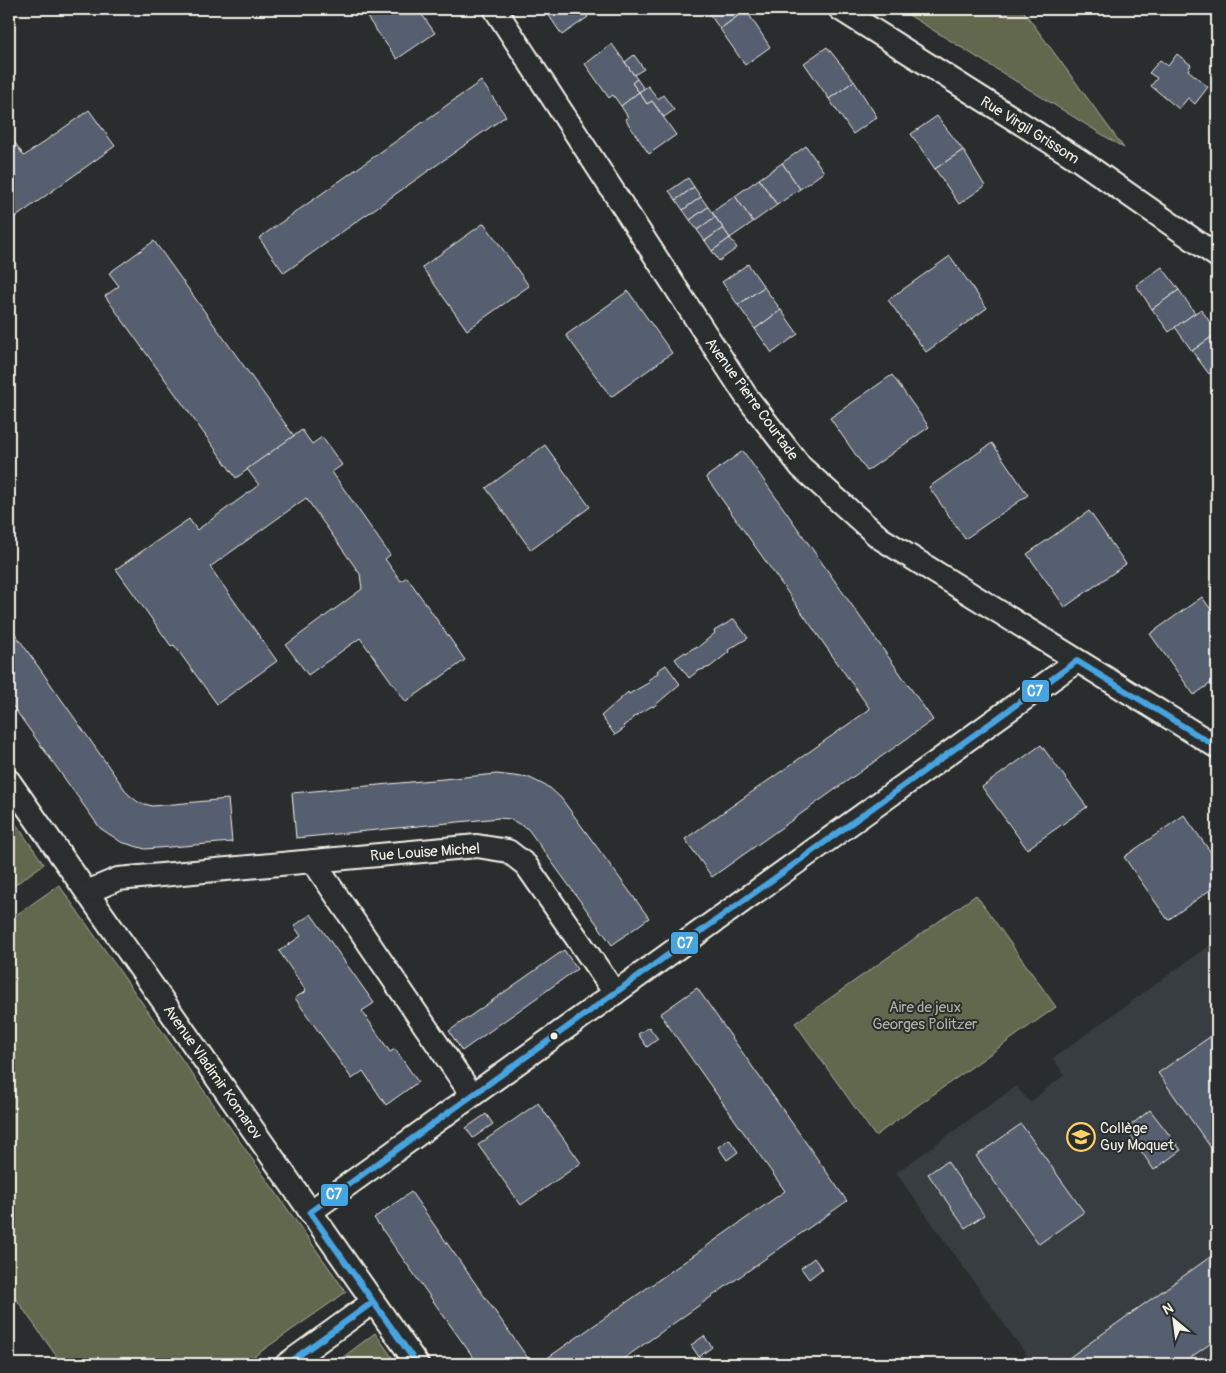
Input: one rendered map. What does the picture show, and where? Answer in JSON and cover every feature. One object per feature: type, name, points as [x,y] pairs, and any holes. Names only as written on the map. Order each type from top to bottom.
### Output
[{"type":"street","name":"Avenue Pierre Courtade","points":[[495,9],[746,396],[801,467],[880,538],[1217,747]]},
{"type":"street","name":"Rue Virgil Grissom","points":[[840,9],[1078,160],[1217,256]]},
{"type":"street","points":[[310,1212],[1077,661]]},
{"type":"street","name":"Avenue Vladimir Komarov","points":[[9,780],[417,1364]]},
{"type":"street","name":"Rue Louise Michel","points":[[87,892],[118,879],[476,846],[508,852],[526,865],[615,993]]},
{"type":"street","points":[[313,862],[472,1095]]},
{"type":"street","points":[[287,1364],[373,1302]]},
{"type":"shaded area","name":"Collège Guy Moquet","points":[[1217,940],[1217,1364],[1033,1364],[896,1173],[1016,1086],[1030,1102],[1064,1075],[1053,1058]]},
{"type":"green space","points":[[899,9],[1022,9],[1124,148]]},
{"type":"green space","points":[[9,814],[44,864],[9,889]]},
{"type":"green space","points":[[59,885],[346,1292],[243,1364],[62,1364],[9,1289],[9,920]]},
{"type":"green space","name":"Aire de jeux Georges Politzer","points":[[976,895],[1056,1007],[875,1136],[795,1023]]},
{"type":"green space","points":[[375,1333],[397,1364],[334,1364]]},
{"type":"building","points":[[361,9],[418,9],[435,33],[397,59]]},
{"type":"building","points":[[549,9],[582,9],[588,17],[562,35],[546,11]]},
{"type":"building","points":[[706,9],[745,9],[746,10],[720,29]]},
{"type":"building","points":[[746,10],[770,47],[745,65],[720,29]]},
{"type":"building","points":[[612,44],[637,79],[632,83],[639,92],[621,106],[613,95],[609,98],[585,64]]},
{"type":"building","points":[[827,47],[854,81],[829,99],[804,63]]},
{"type":"building","points":[[1177,54],[1191,65],[1188,70],[1208,87],[1195,104],[1188,98],[1179,109],[1151,86],[1157,78],[1149,73],[1160,60],[1168,66]]},
{"type":"building","points":[[634,55],[644,69],[634,75],[625,62]]},
{"type":"building","points":[[637,79],[644,89],[639,92],[632,83]]},
{"type":"building","points":[[481,81],[506,116],[284,273],[259,238]]},
{"type":"building","points":[[854,81],[877,117],[853,134],[829,99]]},
{"type":"building","points":[[648,86],[658,99],[663,95],[674,110],[664,117],[652,101],[647,104],[639,92]]},
{"type":"building","points":[[639,92],[647,104],[652,101],[676,135],[649,154],[625,119],[628,117],[621,106]]},
{"type":"building","points":[[89,110],[115,146],[9,222],[9,134],[24,156]]},
{"type":"building","points":[[937,116],[963,150],[935,169],[911,134]]},
{"type":"building","points":[[806,146],[824,172],[800,189],[782,163]]},
{"type":"building","points":[[963,150],[985,186],[959,204],[935,169]]},
{"type":"building","points":[[782,163],[800,189],[777,205],[759,179]]},
{"type":"building","points":[[688,178],[694,187],[676,200],[669,191]]},
{"type":"building","points":[[759,179],[777,205],[753,222],[735,196]]},
{"type":"building","points":[[694,187],[701,197],[683,210],[676,200]]},
{"type":"building","points":[[735,196],[753,222],[730,238],[712,212]]},
{"type":"building","points":[[701,197],[708,207],[690,220],[683,210]]},
{"type":"building","points":[[708,207],[715,217],[697,230],[690,220]]},
{"type":"building","points":[[715,217],[723,228],[705,241],[697,230]]},
{"type":"building","points":[[484,223],[529,286],[467,330],[422,267]]},
{"type":"building","points":[[723,228],[730,238],[712,251],[705,241]]},
{"type":"building","points":[[730,238],[737,248],[719,261],[712,251]]},
{"type":"building","points":[[154,241],[294,436],[236,478],[105,296],[119,286],[109,273]]},
{"type":"building","points":[[950,256],[987,308],[926,352],[888,300]]},
{"type":"building","points":[[748,264],[764,287],[738,305],[722,282]]},
{"type":"building","points":[[1162,267],[1179,290],[1152,309],[1136,285]]},
{"type":"building","points":[[764,287],[781,310],[755,329],[738,305]]},
{"type":"building","points":[[1179,290],[1195,313],[1169,332],[1152,309]]},
{"type":"building","points":[[628,291],[672,353],[611,397],[566,335]]},
{"type":"building","points":[[1201,309],[1217,333],[1192,351],[1175,327]]},
{"type":"building","points":[[781,310],[798,334],[772,353],[755,329]]},
{"type":"building","points":[[1217,333],[1217,368],[1209,374],[1192,351]]},
{"type":"building","points":[[892,375],[929,427],[867,471],[830,418]]},
{"type":"building","points":[[302,430],[312,444],[322,437],[342,465],[332,472],[390,555],[385,559],[401,581],[407,577],[465,660],[406,702],[360,638],[308,675],[286,645],[362,589],[360,574],[306,498],[210,567],[277,661],[217,704],[174,645],[171,646],[116,569],[189,519],[197,530],[259,485],[247,469]]},
{"type":"building","points":[[992,443],[1028,495],[965,539],[929,487]]},
{"type":"building","points":[[545,445],[590,507],[531,550],[486,488]]},
{"type":"building","points":[[743,451],[933,720],[712,877],[685,839],[870,709],[706,477]]},
{"type":"building","points":[[1089,511],[1126,564],[1065,607],[1027,554]]},
{"type":"building","points":[[1202,597],[1217,618],[1217,679],[1194,695],[1150,634]]},
{"type":"building","points":[[734,619],[748,638],[728,650],[729,652],[710,667],[698,671],[689,678],[675,659],[695,647],[697,648],[715,633],[714,631]]},
{"type":"building","points":[[9,625],[128,794],[138,802],[152,806],[228,799],[232,842],[145,849],[121,842],[100,828],[9,701]]},
{"type":"building","points":[[666,665],[680,684],[653,707],[632,718],[623,726],[625,728],[615,735],[601,716],[628,692],[629,694],[650,682],[648,680]]},
{"type":"building","points":[[1041,745],[1087,807],[1027,849],[982,787]]},
{"type":"building","points":[[497,774],[530,778],[550,788],[561,798],[649,918],[612,945],[528,829],[510,819],[499,818],[296,838],[292,793]]},
{"type":"building","points":[[1184,815],[1217,861],[1217,885],[1168,920],[1124,857]]},
{"type":"building","points":[[311,914],[374,1003],[362,1011],[390,1052],[395,1049],[418,1082],[386,1105],[363,1071],[352,1079],[295,998],[306,991],[279,951],[301,936],[294,926]]},
{"type":"building","points":[[564,950],[577,969],[462,1051],[449,1031]]},
{"type":"building","points":[[697,988],[847,1201],[616,1364],[539,1364],[785,1191],[660,1014]]},
{"type":"building","points":[[649,1027],[658,1039],[647,1047],[638,1034]]},
{"type":"building","points":[[1217,1032],[1217,1149],[1214,1152],[1158,1073]]},
{"type":"building","points":[[538,1103],[581,1163],[521,1205],[478,1145]]},
{"type":"building","points":[[1150,1110],[1181,1150],[1154,1170],[1126,1129]]},
{"type":"building","points":[[486,1114],[493,1124],[473,1138],[466,1128]]},
{"type":"building","points":[[1021,1124],[1084,1212],[1039,1244],[976,1156]]},
{"type":"building","points":[[729,1139],[738,1152],[727,1160],[718,1147]]},
{"type":"building","points":[[947,1161],[984,1215],[965,1228],[928,1174]]},
{"type":"building","points":[[411,1192],[532,1364],[478,1364],[374,1218]]},
{"type":"building","points":[[1217,1252],[1217,1339],[1181,1364],[1075,1364],[1070,1357]]},
{"type":"building","points":[[814,1258],[822,1269],[809,1279],[801,1268]]},
{"type":"building","points":[[704,1336],[712,1347],[699,1357],[691,1345]]},
{"type":"transit line","name":"C7","points":[[417,1364],[310,1212],[1077,661],[1217,747]]},
{"type":"transit line","name":"C7","points":[[287,1364],[373,1302]]},
{"type":"place","name":"Collège Guy Moquet","points":[[1081,1137]]}]
